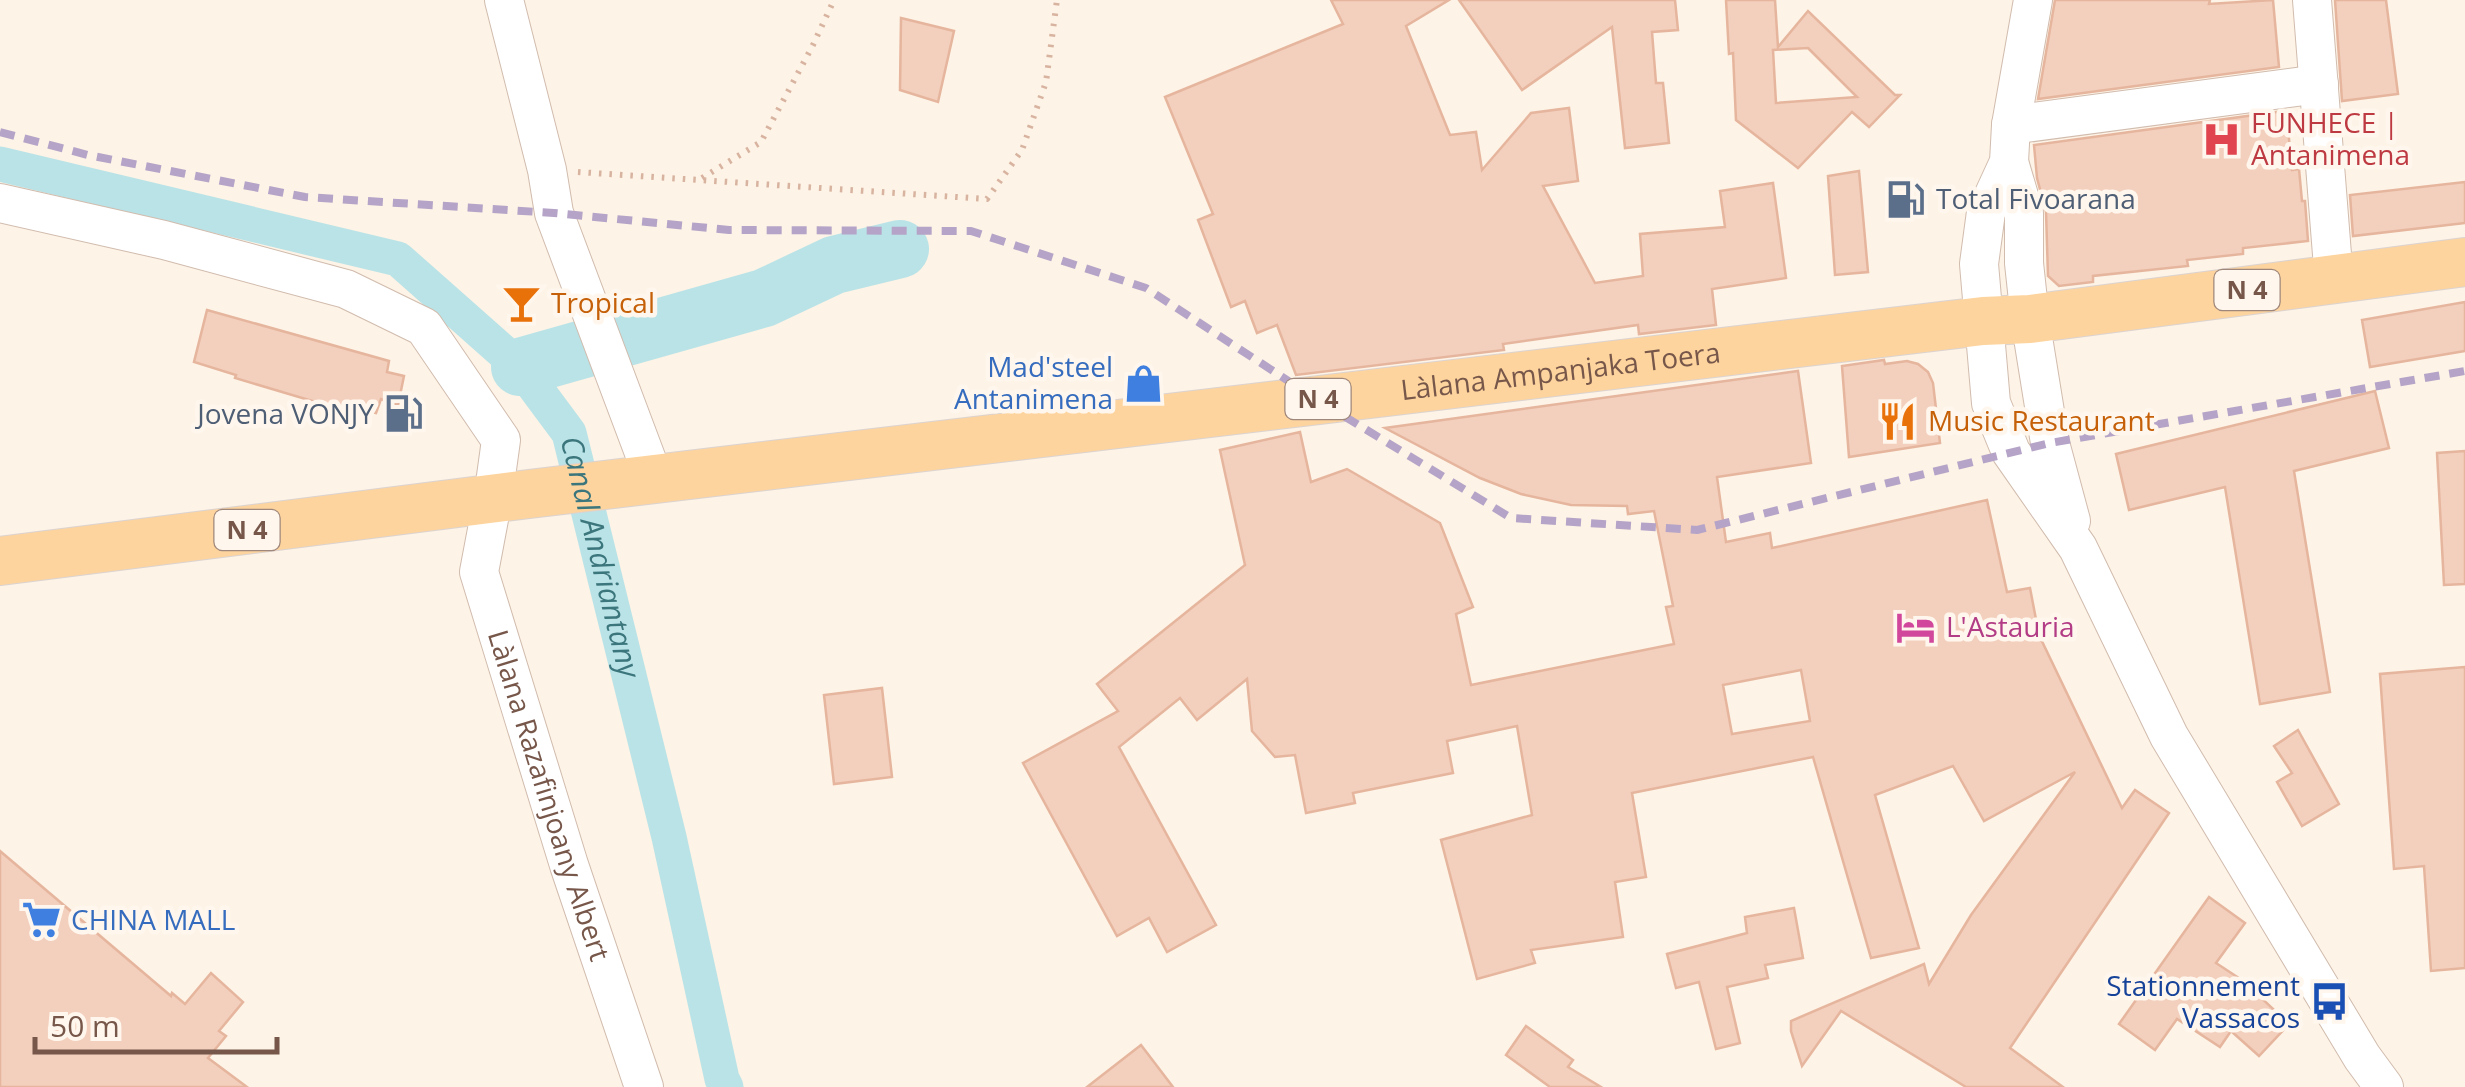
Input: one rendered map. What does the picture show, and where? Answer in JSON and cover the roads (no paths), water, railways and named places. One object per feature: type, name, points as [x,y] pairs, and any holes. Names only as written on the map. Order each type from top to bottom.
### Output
[{"type":"main road","name":"Làlana Ampanjaka Toera","points":[[635,481],[2030,319],[2465,262]]},
{"type":"main road","name":"N 4","points":[[0,561],[635,481]]},
{"type":"street","points":[[504,0],[554,213],[614,374],[635,481]]},
{"type":"street","points":[[2033,0],[2010,144],[1986,212],[1979,264],[1991,402],[2011,452],[2078,548],[2169,736],[2362,1057],[2384,1087]]},
{"type":"street","points":[[2312,0],[2334,280]]},
{"type":"street","points":[[2010,144],[2320,84]]},
{"type":"street","points":[[2010,144],[2024,213],[2030,319],[2050,443],[2078,548]]},
{"type":"street","name":"Làlana Razafinjoany Albert","points":[[0,203],[164,240],[346,289],[424,327],[501,440],[511,496],[479,572],[569,866],[644,1087]]},
{"type":"waterway","name":"Canal Andriantany","points":[[0,164],[398,259],[520,367],[569,433],[726,1087]]},
{"type":"waterway","points":[[520,367],[764,298],[834,265],[900,249]]},
{"type":"railway","points":[[0,132],[88,155],[305,197],[554,213],[729,230],[971,231],[1146,288],[1316,399],[1511,518],[1697,530],[2050,443],[2465,371]]},
{"type":"place","name":"FUNHECE | Antanimena","points":[[2221,139]]},
{"type":"place","name":"Total Fivoarana","points":[[1906,199]]},
{"type":"place","name":"Tropical","points":[[521,303]]},
{"type":"place","name":"Mad'steel Antanimena","points":[[1143,383]]},
{"type":"place","name":"Jovena VONJY","points":[[404,414]]},
{"type":"place","name":"Music Restaurant","points":[[1898,421]]},
{"type":"place","name":"L'Astauria","points":[[1916,627]]},
{"type":"place","name":"CHINA MALL","points":[[41,920]]},
{"type":"place","name":"Stationnement Vassacos","points":[[2330,1002]]}]
